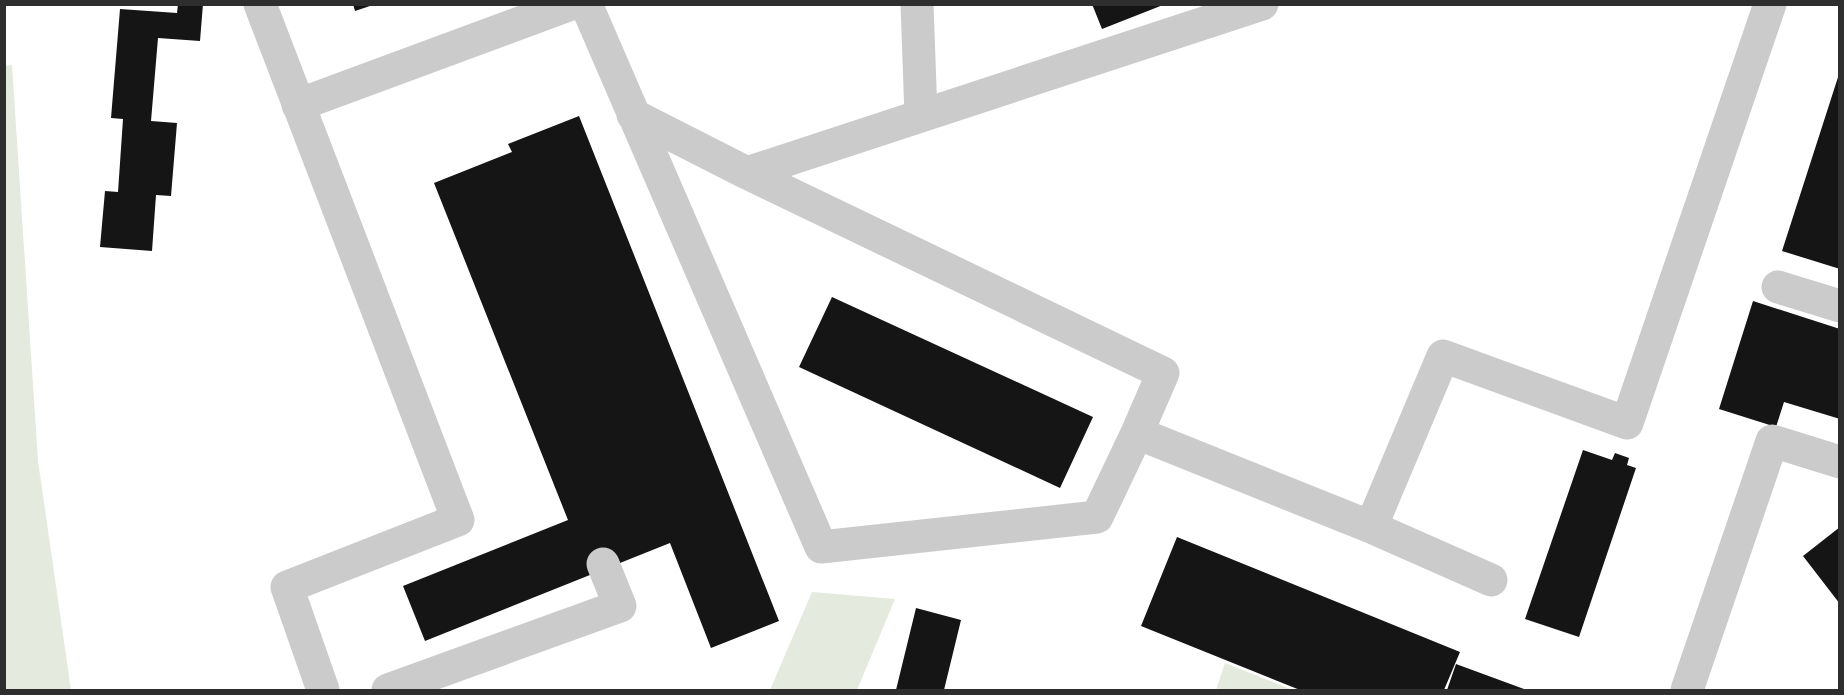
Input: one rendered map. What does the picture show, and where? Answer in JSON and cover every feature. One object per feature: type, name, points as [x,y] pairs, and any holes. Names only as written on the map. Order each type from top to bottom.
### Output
[{"type":"lane","points":[[260,4],[458,520],[287,587],[323,690]]},
{"type":"lane","points":[[298,105],[571,4]]},
{"type":"lane","points":[[586,4],[633,115],[821,546],[1096,517],[1163,373],[747,173],[633,115]]},
{"type":"lane","points":[[917,4],[921,116]]},
{"type":"lane","points":[[747,173],[1262,4]]},
{"type":"lane","points":[[1371,527],[1443,356],[1627,423],[1770,4]]},
{"type":"lane","points":[[1778,287],[1839,306]]},
{"type":"lane","points":[[1137,433],[1371,527],[1491,580]]},
{"type":"lane","points":[[1687,690],[1772,441],[1839,462]]},
{"type":"lane","points":[[388,690],[620,606],[603,564]]},
{"type":"shaded area","points":[[12,65],[38,461],[71,690],[5,690],[4,66]]},
{"type":"shaded area","points":[[812,592],[895,599],[857,690],[770,690]]},
{"type":"shaded area","points":[[1225,663],[1293,690],[1216,690]]},
{"type":"building","points":[[178,4],[203,4],[200,41],[158,38],[151,121],[177,123],[171,196],[156,195],[152,251],[100,247],[105,191],[118,192],[123,119],[111,118],[120,9],[177,13]]},
{"type":"building","points":[[353,4],[373,4],[373,5],[355,11]]},
{"type":"building","points":[[1092,4],[1163,4],[1163,5],[1102,29]]},
{"type":"building","points":[[1840,71],[1840,269],[1782,251]]},
{"type":"building","points":[[579,116],[779,621],[711,648],[670,543],[425,641],[403,586],[568,520],[434,183],[512,152],[508,144]]},
{"type":"building","points":[[832,297],[1093,417],[1060,488],[799,367]]},
{"type":"building","points":[[1753,301],[1840,329],[1840,419],[1784,402],[1776,427],[1719,409]]},
{"type":"building","points":[[1583,450],[1612,460],[1615,453],[1629,458],[1627,465],[1636,468],[1579,637],[1525,619]]},
{"type":"building","points":[[1840,527],[1840,604],[1803,556]]},
{"type":"building","points":[[1177,537],[1460,652],[1444,690],[1300,690],[1141,626]]},
{"type":"building","points":[[916,608],[961,620],[944,690],[896,690]]},
{"type":"building","points":[[1456,664],[1527,690],[1447,690]]}]
